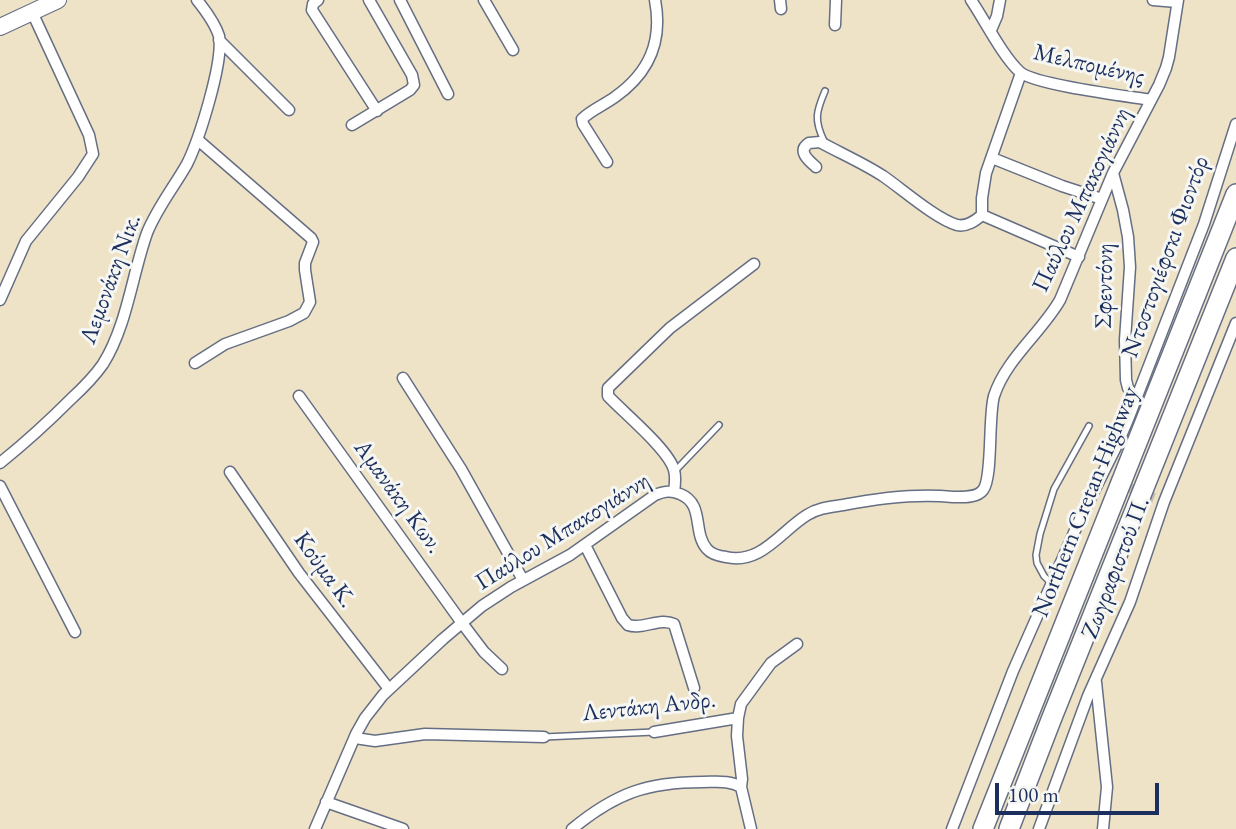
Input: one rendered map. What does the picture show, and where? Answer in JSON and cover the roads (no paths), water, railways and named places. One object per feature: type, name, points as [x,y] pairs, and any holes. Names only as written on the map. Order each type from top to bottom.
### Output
[{"type":"highway","name":"Northern Cretan Highway","points":[[983,829],[1236,194]]},
{"type":"highway","name":"Northern Cretan Highway","points":[[1009,829],[1236,258]]},
{"type":"street","points":[[0,27],[58,0]]},
{"type":"street","points":[[197,0],[213,22],[219,40],[289,110]]},
{"type":"street","points":[[318,0],[312,5],[313,10],[377,111]]},
{"type":"street","points":[[352,125],[414,85],[410,72],[369,0]]},
{"type":"street","points":[[400,0],[448,94]]},
{"type":"street","points":[[484,0],[513,50]]},
{"type":"street","points":[[607,162],[582,119],[619,94],[647,65],[656,34],[655,0]]},
{"type":"street","points":[[835,25],[836,0]]},
{"type":"street","name":"Μελπομένης","points":[[971,0],[1021,73],[1061,85],[1151,100]]},
{"type":"street","points":[[991,30],[1000,0]]},
{"type":"street","points":[[1153,0],[1177,1]]},
{"type":"street","name":"Παύλου Μπακογιάννη","points":[[315,829],[355,738],[373,706],[389,689],[482,606],[586,545],[651,497],[665,491],[687,497],[697,512],[703,542],[707,548],[717,555],[736,558],[764,549],[804,517],[821,509],[911,495],[962,497],[980,493],[985,488],[988,475],[990,418],[996,391],[1017,356],[1056,307],[1113,173],[1151,100],[1169,57],[1177,1]]},
{"type":"street","points":[[0,300],[26,241],[83,170],[93,153],[89,135],[32,12]]},
{"type":"street","name":"Λεμονάκη Νικ.","points":[[0,463],[67,404],[106,359],[118,333],[149,228],[186,166],[198,139],[218,61],[219,40]]},
{"type":"street","points":[[816,167],[803,153],[809,143],[820,142],[881,175],[956,225],[974,222],[982,215],[986,173],[1021,73]]},
{"type":"street","name":"Ντοστογιέφσκι Φιοντόρ","points":[[952,829],[1013,671],[1080,519],[1106,478],[1208,213],[1236,124]]},
{"type":"street","points":[[195,363],[225,344],[304,313],[310,302],[304,270],[313,242],[198,139]]},
{"type":"street","points":[[992,158],[1102,199]]},
{"type":"street","name":"Σφεντόνη","points":[[1113,173],[1129,247],[1126,380],[1128,388],[1136,398]]},
{"type":"street","points":[[982,215],[1079,257]]},
{"type":"street","points":[[674,492],[674,471],[668,458],[608,396],[608,388],[670,328],[754,264]]},
{"type":"street","name":"Ζωγραφιστού Π.","points":[[1039,829],[1095,679],[1130,602],[1159,500],[1236,323]]},
{"type":"street","points":[[403,378],[461,469],[523,580]]},
{"type":"street","name":"Αμανάκη Κων.","points":[[299,396],[462,623],[502,669]]},
{"type":"street","name":"Κούμα Κ.","points":[[230,472],[299,573],[389,689]]},
{"type":"street","points":[[0,486],[75,632]]},
{"type":"street","points":[[586,545],[628,625],[636,627],[668,621],[674,624],[694,688]]},
{"type":"street","points":[[738,718],[744,699],[771,663],[797,644]]},
{"type":"street","points":[[1095,679],[1107,773],[1103,829]]},
{"type":"street","name":"Λεντάκη Ανδρ.","points":[[654,732],[738,718],[741,787],[751,829]]},
{"type":"street","name":"Λεντάκη Ανδρ.","points":[[355,738],[375,741],[425,734],[544,737]]},
{"type":"street","points":[[572,829],[596,810],[640,789],[663,784],[701,782],[729,782],[741,787]]},
{"type":"street","points":[[326,802],[403,829]]},
{"type":"lane","points":[[825,91],[816,117],[827,146]]},
{"type":"lane","points":[[674,471],[719,425]]},
{"type":"lane","points":[[1052,584],[1037,563],[1040,534],[1054,489],[1089,426]]},
{"type":"lane","name":"Λεντάκη Ανδρ.","points":[[544,737],[654,732]]},
{"type":"tunnel","points":[[1110,480],[1154,498]]}]
